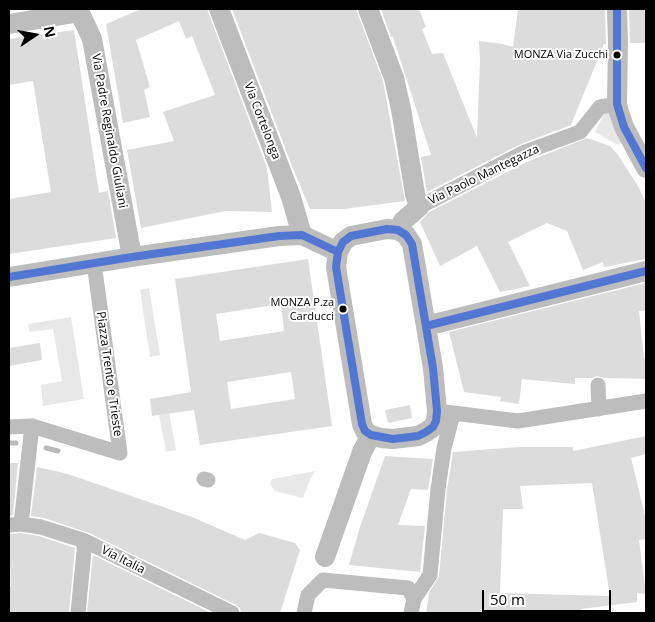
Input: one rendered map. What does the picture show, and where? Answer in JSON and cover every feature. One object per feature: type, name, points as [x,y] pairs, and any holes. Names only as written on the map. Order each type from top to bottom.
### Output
[{"type":"street","name":"Via Cortelonga","points":[[219,9],[291,197],[302,235]]},
{"type":"street","points":[[368,9],[394,78],[400,101],[415,194],[419,207]]},
{"type":"street","points":[[617,9],[617,104],[624,128],[646,167]]},
{"type":"street","points":[[9,24],[79,10]]},
{"type":"street","name":"Via Padre Reginaldo Giuliani","points":[[79,10],[92,39],[132,257]]},
{"type":"street","name":"Via Paolo Mantegazza","points":[[398,230],[403,221],[419,207],[525,152],[580,132],[600,107],[617,104]]},
{"type":"street","points":[[412,606],[430,575],[444,448],[446,412],[433,368],[412,244],[406,235],[398,230],[387,229],[351,236],[343,242],[338,252],[336,267],[362,424],[365,431],[371,435],[394,439],[418,436],[433,427],[436,421],[446,412],[518,421],[646,402]]},
{"type":"street","points":[[9,277],[279,236],[302,235],[338,252]]},
{"type":"street","name":"Piazza Trento e Trieste","points":[[9,427],[32,426],[120,453],[94,263]]},
{"type":"street","points":[[426,326],[646,271]]},
{"type":"street","points":[[598,385],[599,408]]},
{"type":"street","points":[[15,524],[27,464],[32,426]]},
{"type":"street","points":[[304,613],[308,594],[323,580],[325,557],[364,447],[371,435]]},
{"type":"street","name":"Via Italia","points":[[15,524],[42,527],[85,541],[232,613]]},
{"type":"street","points":[[78,613],[85,541]]},
{"type":"street","points":[[323,580],[408,588],[412,606]]},
{"type":"shaded area","points":[[607,108],[622,141],[618,145],[595,132]]},
{"type":"shaded area","points":[[149,288],[160,355],[150,357],[140,290]]},
{"type":"shaded area","points":[[71,317],[84,399],[43,406],[41,385],[62,381],[53,329],[30,332],[28,324]]},
{"type":"shaded area","points":[[169,413],[176,450],[166,452],[159,415]]},
{"type":"shaded area","points":[[316,471],[311,477],[303,498],[275,491],[270,484],[272,479]]},
{"type":"building","points":[[141,9],[207,9],[267,168],[272,212],[226,211],[141,228],[127,150],[174,141],[163,112],[215,95],[192,36],[186,39],[179,21],[136,40],[150,87],[144,90],[150,117],[123,123],[106,24]]},
{"type":"building","points":[[232,9],[356,9],[383,81],[405,201],[344,209],[310,209]]},
{"type":"building","points":[[381,9],[419,9],[426,27],[422,29],[432,54],[443,53],[477,138],[479,41],[513,47],[518,9],[605,9],[606,44],[604,44],[571,125],[521,144],[427,192],[421,157],[431,155],[393,37],[391,37]]},
{"type":"building","points":[[629,9],[646,9],[646,43],[630,43]]},
{"type":"building","points":[[74,30],[99,193],[108,191],[116,238],[9,254],[9,199],[51,192],[33,81],[9,85],[9,39]]},
{"type":"building","points":[[587,138],[610,146],[638,186],[646,203],[646,259],[604,267],[603,262],[583,270],[567,231],[547,223],[508,242],[530,286],[500,292],[477,246],[440,266],[420,222],[429,212],[529,161]]},
{"type":"building","points":[[308,259],[332,426],[200,445],[194,410],[152,416],[150,399],[191,392],[175,279]],"holes":[[[281,304],[284,331],[220,341],[216,314]],[[291,372],[295,399],[231,409],[227,382]]]},
{"type":"building","points":[[646,283],[646,311],[639,311],[644,358],[646,358],[646,379],[604,378],[597,376],[592,378],[575,378],[575,384],[522,379],[519,404],[500,401],[501,397],[464,392],[449,332]]},
{"type":"building","points":[[40,343],[42,360],[9,366],[9,348]]},
{"type":"building","points":[[410,405],[412,418],[388,423],[385,410]]},
{"type":"building","points":[[646,436],[646,454],[631,458],[646,520],[646,539],[639,540],[646,594],[637,593],[637,602],[581,609],[581,613],[426,613],[429,593],[439,576],[447,490],[453,452],[519,447],[573,447],[573,451]],"holes":[[[592,483],[610,596],[500,593],[503,509],[523,509],[520,486]]]},
{"type":"building","points":[[385,456],[433,459],[428,490],[411,489],[398,525],[425,526],[420,572],[349,565]]},
{"type":"building","points":[[9,463],[18,463],[13,515],[9,516]]},
{"type":"building","points":[[37,467],[68,474],[192,517],[245,540],[259,533],[295,543],[300,550],[280,613],[241,613],[240,608],[236,605],[89,533],[44,518],[31,516]]},
{"type":"building","points":[[21,533],[39,536],[75,548],[69,613],[9,613],[9,587],[11,587],[9,534]]},
{"type":"building","points":[[93,555],[211,613],[87,613]]},
{"type":"waterway","points":[[9,443],[16,443]]},
{"type":"waterway","points":[[46,448],[58,451]]},
{"type":"transit line","points":[[617,9],[617,104],[624,127],[646,168]]},
{"type":"transit line","points":[[387,229],[398,230],[406,235],[412,244],[433,368],[437,411],[433,427],[426,432],[418,436],[393,439],[371,435],[365,431],[362,424],[336,267],[338,252],[343,242],[351,236],[387,229]]},
{"type":"transit line","points":[[9,277],[279,236],[302,235],[338,252]]},
{"type":"transit line","points":[[426,326],[646,271]]},
{"type":"place","name":"MONZA Via Zucchi","points":[[617,55]]},
{"type":"place","name":"MONZA P.za Carducci","points":[[343,309]]}]
